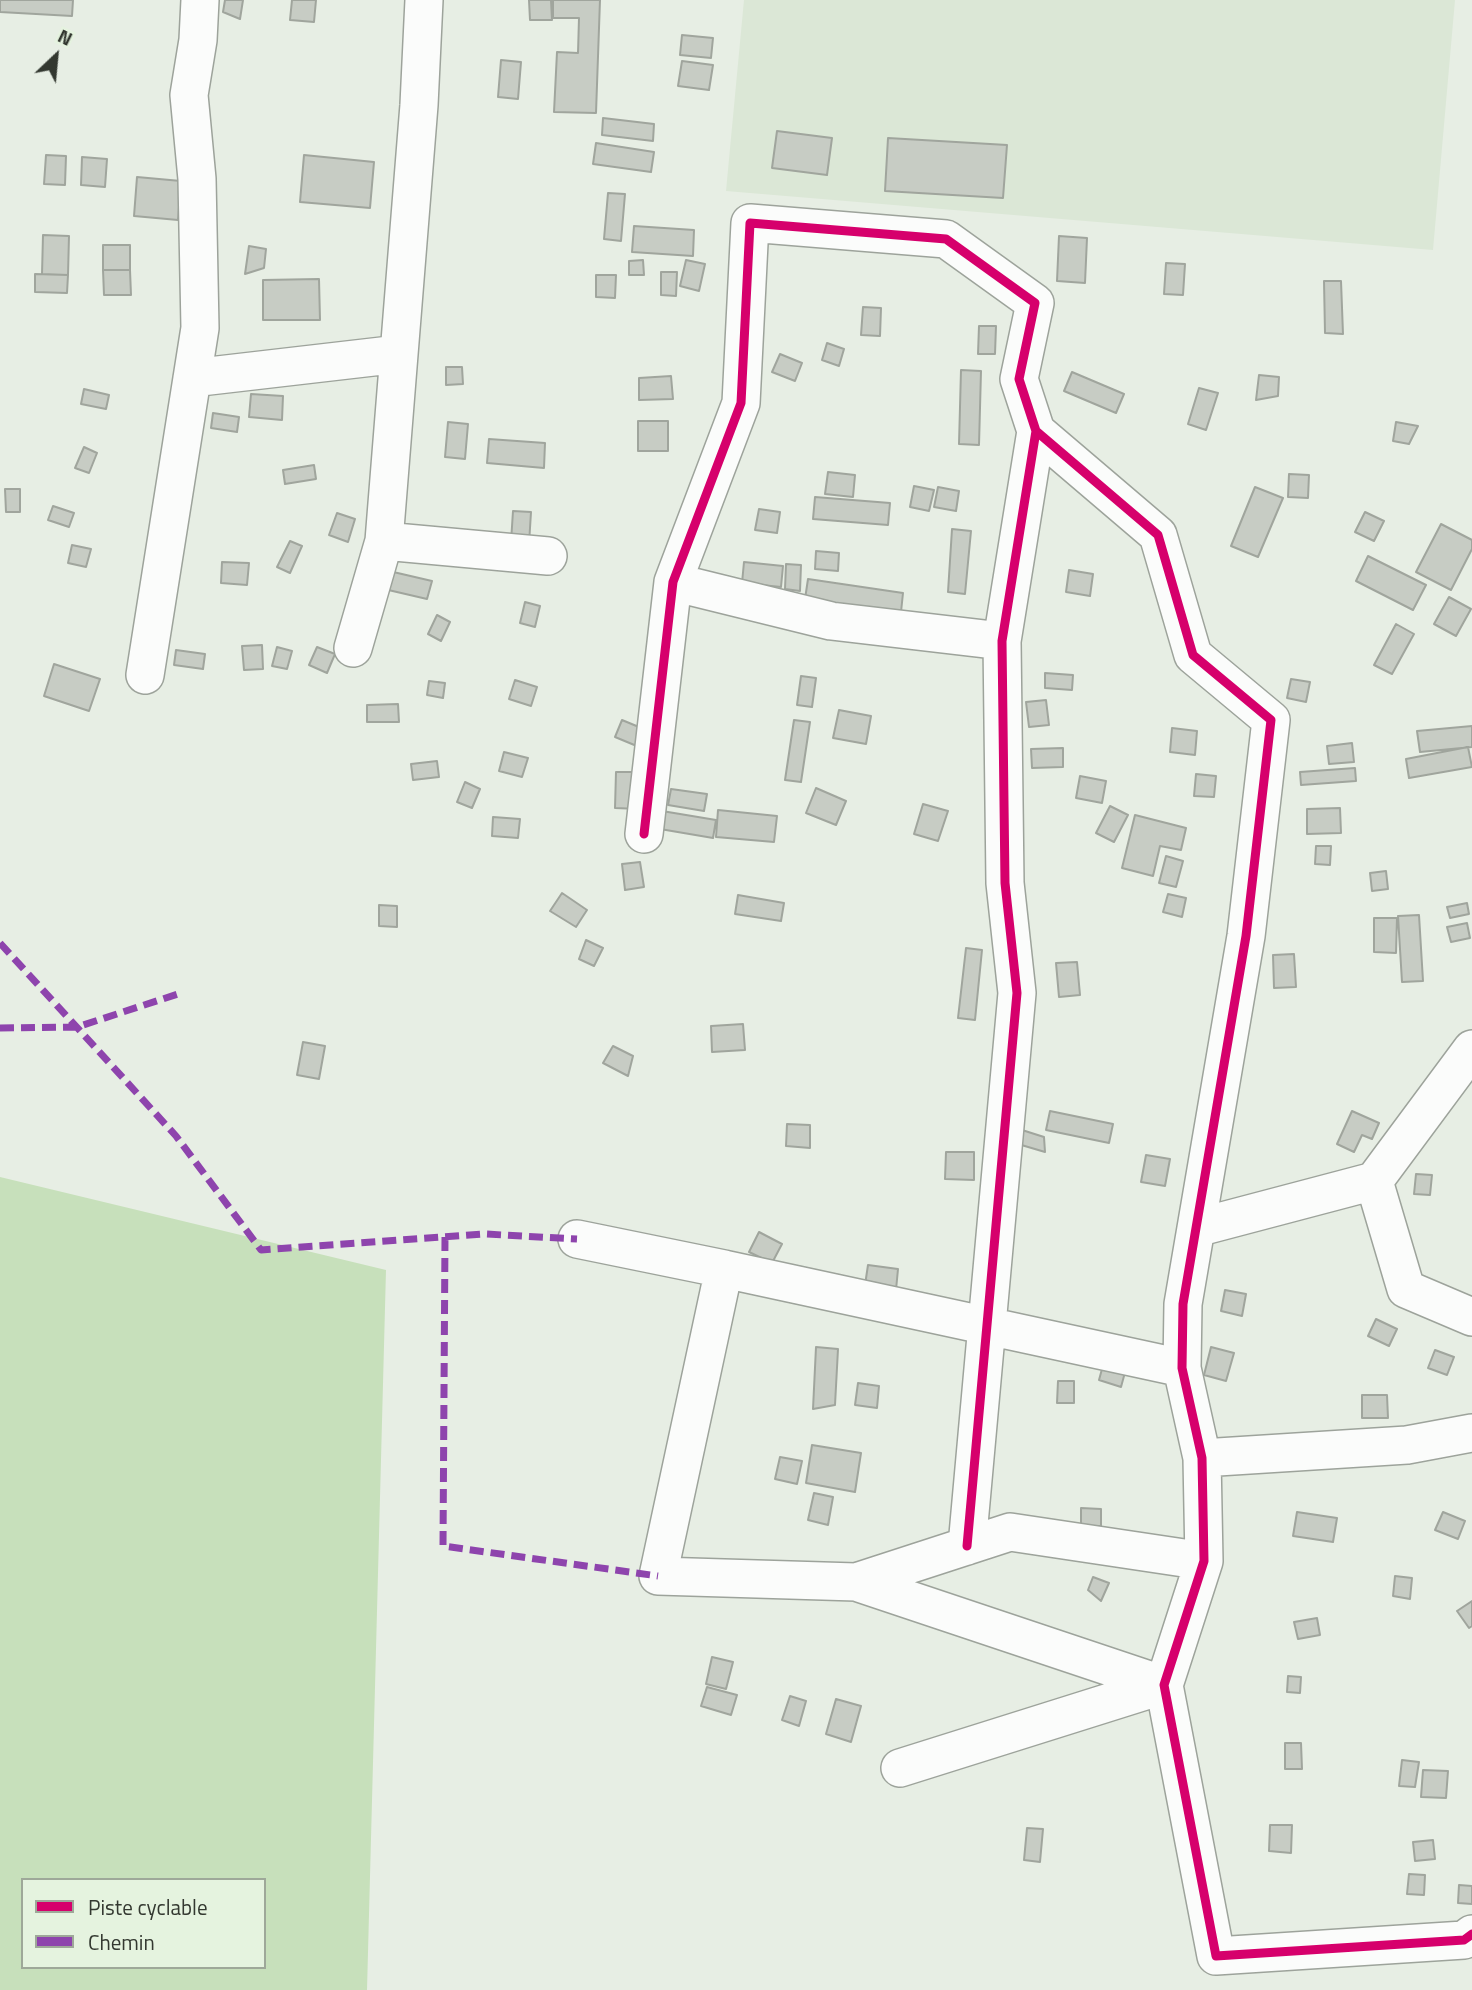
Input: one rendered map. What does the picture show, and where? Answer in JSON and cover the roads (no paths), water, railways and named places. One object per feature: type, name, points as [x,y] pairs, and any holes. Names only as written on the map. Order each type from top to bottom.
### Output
[{"type":"street","points":[[145,675],[200,328],[197,178],[189,95],[198,40],[200,0]]},
{"type":"street","points":[[353,648],[384,541],[419,104],[424,0]]},
{"type":"street","points":[[644,834],[673,582],[741,403],[750,223],[946,239],[1035,303],[1020,379],[1036,430],[1002,641],[1005,883],[1017,993],[967,1546]]},
{"type":"street","points":[[192,378],[399,354]]},
{"type":"street","points":[[1036,430],[1158,535],[1193,655],[1272,720],[1246,936],[1183,1304],[1182,1368],[1202,1458],[1204,1561],[1164,1685],[1216,1956],[1464,1940],[1472,1934]]},
{"type":"street","points":[[384,541],[548,556]]},
{"type":"street","points":[[673,582],[831,621],[1002,641]]},
{"type":"street","points":[[1196,1228],[1374,1181],[1472,1049]]},
{"type":"street","points":[[1374,1181],[1406,1289],[1472,1317]]},
{"type":"street","points":[[577,1239],[1182,1368]]},
{"type":"street","points":[[724,1269],[658,1576],[856,1582],[1164,1685]]},
{"type":"street","points":[[1202,1458],[1407,1445],[1472,1433]]},
{"type":"street","points":[[856,1582],[1010,1532],[1204,1561]]},
{"type":"street","points":[[900,1768],[1164,1685]]}]
